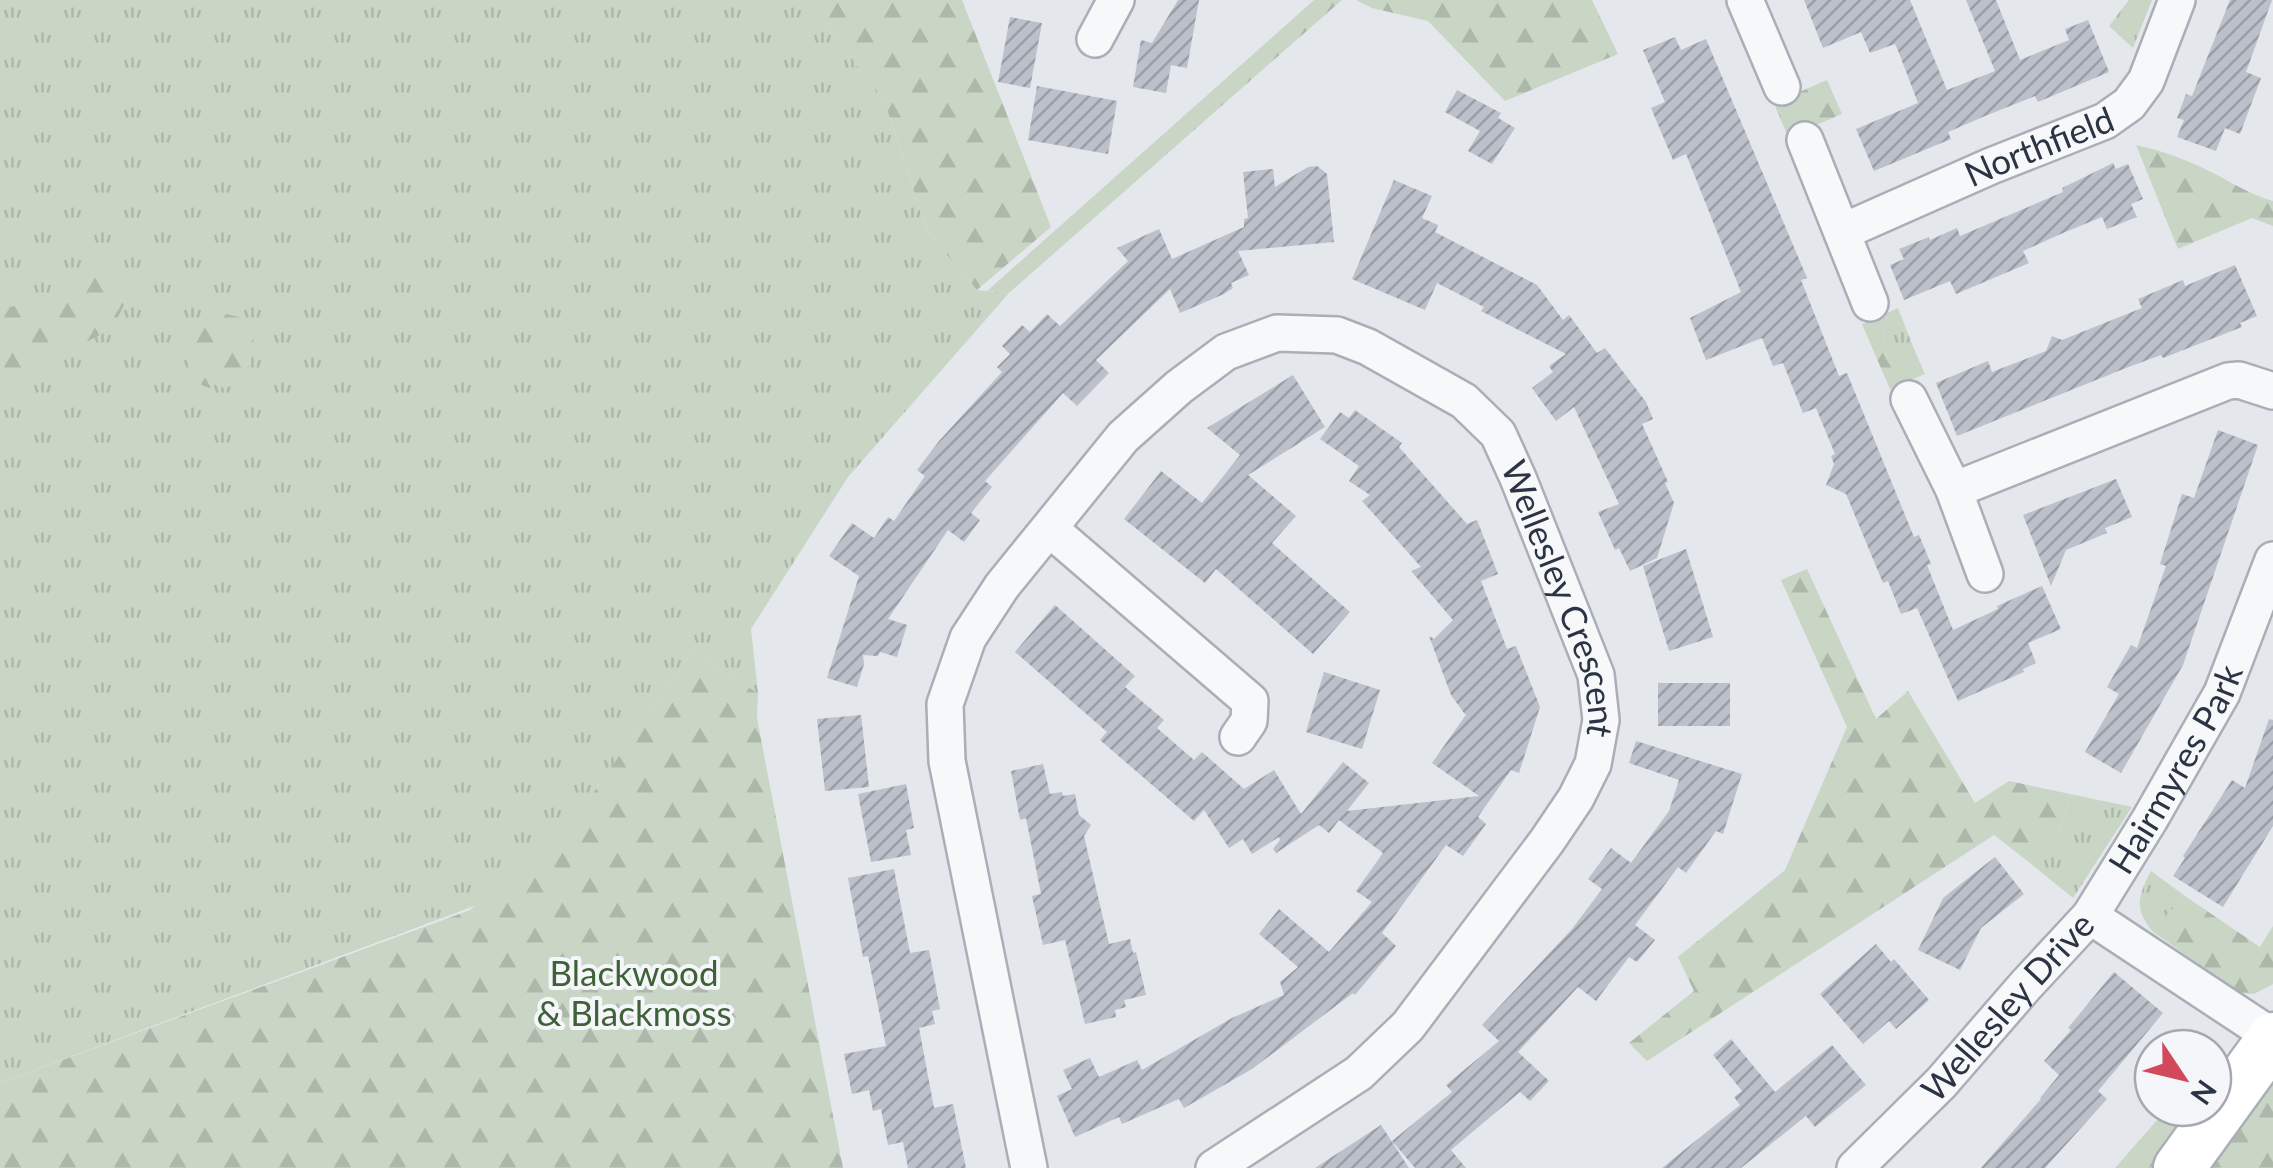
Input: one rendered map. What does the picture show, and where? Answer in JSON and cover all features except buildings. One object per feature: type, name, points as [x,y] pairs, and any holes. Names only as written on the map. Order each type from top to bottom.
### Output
[{"type":"street","points":[[1095,39],[1116,0]]},
{"type":"street","points":[[1745,0],[1782,87]]},
{"type":"street","name":"Northfield","points":[[1842,232],[2105,120],[2129,104],[2146,81],[2177,0]]},
{"type":"street","points":[[1805,140],[1870,302]]},
{"type":"street","name":"Wellesley Crescent","points":[[1029,1168],[947,761],[946,704],[968,638],[1002,586],[1123,437],[1179,387],[1226,352],[1277,333],[1337,335],[1368,347],[1464,401],[1498,434],[1596,674],[1601,720],[1593,764],[1576,798],[1408,1026],[1359,1073],[1214,1168]]},
{"type":"street","points":[[1954,490],[2228,381],[2239,380],[2273,391]]},
{"type":"street","points":[[1909,399],[1954,490],[1985,574]]},
{"type":"street","points":[[1050,529],[1250,701],[1250,721],[1238,737]]},
{"type":"street","name":"Hairmyres Park","points":[[2090,916],[2222,693],[2273,560]]},
{"type":"street","name":"Wellesley Drive","points":[[1854,1168],[1941,1084],[2090,916],[2273,1038]]},
{"type":"street","points":[[2179,1168],[2273,1038]]},
{"type":"green space","points":[[0,0],[807,0],[884,100],[927,231],[977,290],[1009,293],[848,477],[751,629],[758,693],[692,652],[586,803],[477,905],[0,1083]]},
{"type":"green space","points":[[807,0],[962,0],[1051,227],[977,290],[927,231],[884,100]]},
{"type":"green space","points":[[1314,0],[1342,0],[1009,293],[987,291]]},
{"type":"green space","points":[[1356,0],[1592,0],[1618,54],[1505,101],[1428,21],[1372,8]]},
{"type":"green space","points":[[2129,0],[2152,0],[2133,48],[2109,26]]},
{"type":"green space","points":[[1827,80],[1842,114],[1788,137],[1774,103]]},
{"type":"green space","points":[[2136,145],[2185,160],[2273,201],[2273,226],[2252,218],[2178,249]]},
{"type":"green space","points":[[119,274],[138,277],[112,329],[43,369],[6,381],[0,376],[0,309],[29,303],[40,313],[65,285]]},
{"type":"green space","points":[[1898,308],[1914,349],[1887,361],[1881,316]]},
{"type":"green space","points":[[226,314],[239,317],[255,334],[248,350],[250,362],[242,379],[235,377],[232,386],[223,388],[215,380],[210,388],[194,378],[185,348],[193,335]]},
{"type":"green space","points":[[1881,316],[1887,360],[1914,349],[1925,374],[1890,389],[1862,324]]},
{"type":"green space","points":[[1807,569],[1876,719],[1908,691],[1975,803],[2009,781],[2070,794],[2060,829],[2030,863],[1994,835],[1647,1061],[1629,1043],[1694,991],[1678,957],[1785,870],[1847,727],[1781,580]]},
{"type":"green space","name":"Blackwood & Blackmoss","points":[[692,652],[758,693],[757,718],[843,1168],[0,1168],[0,1083],[470,910],[586,803]]},
{"type":"green space","points":[[2070,794],[2132,807],[2073,898],[2030,863],[2060,829]]},
{"type":"green space","points":[[2151,871],[2185,896],[2152,931],[2140,908]]},
{"type":"green space","points":[[2185,896],[2260,947],[2273,926],[2273,984],[2254,994],[2239,993],[2152,931]]},
{"type":"green space","points":[[2273,1073],[2273,1168],[2201,1168]]},
{"type":"green space","points":[[2150,1128],[2176,1128],[2151,1168],[2115,1168]]}]
